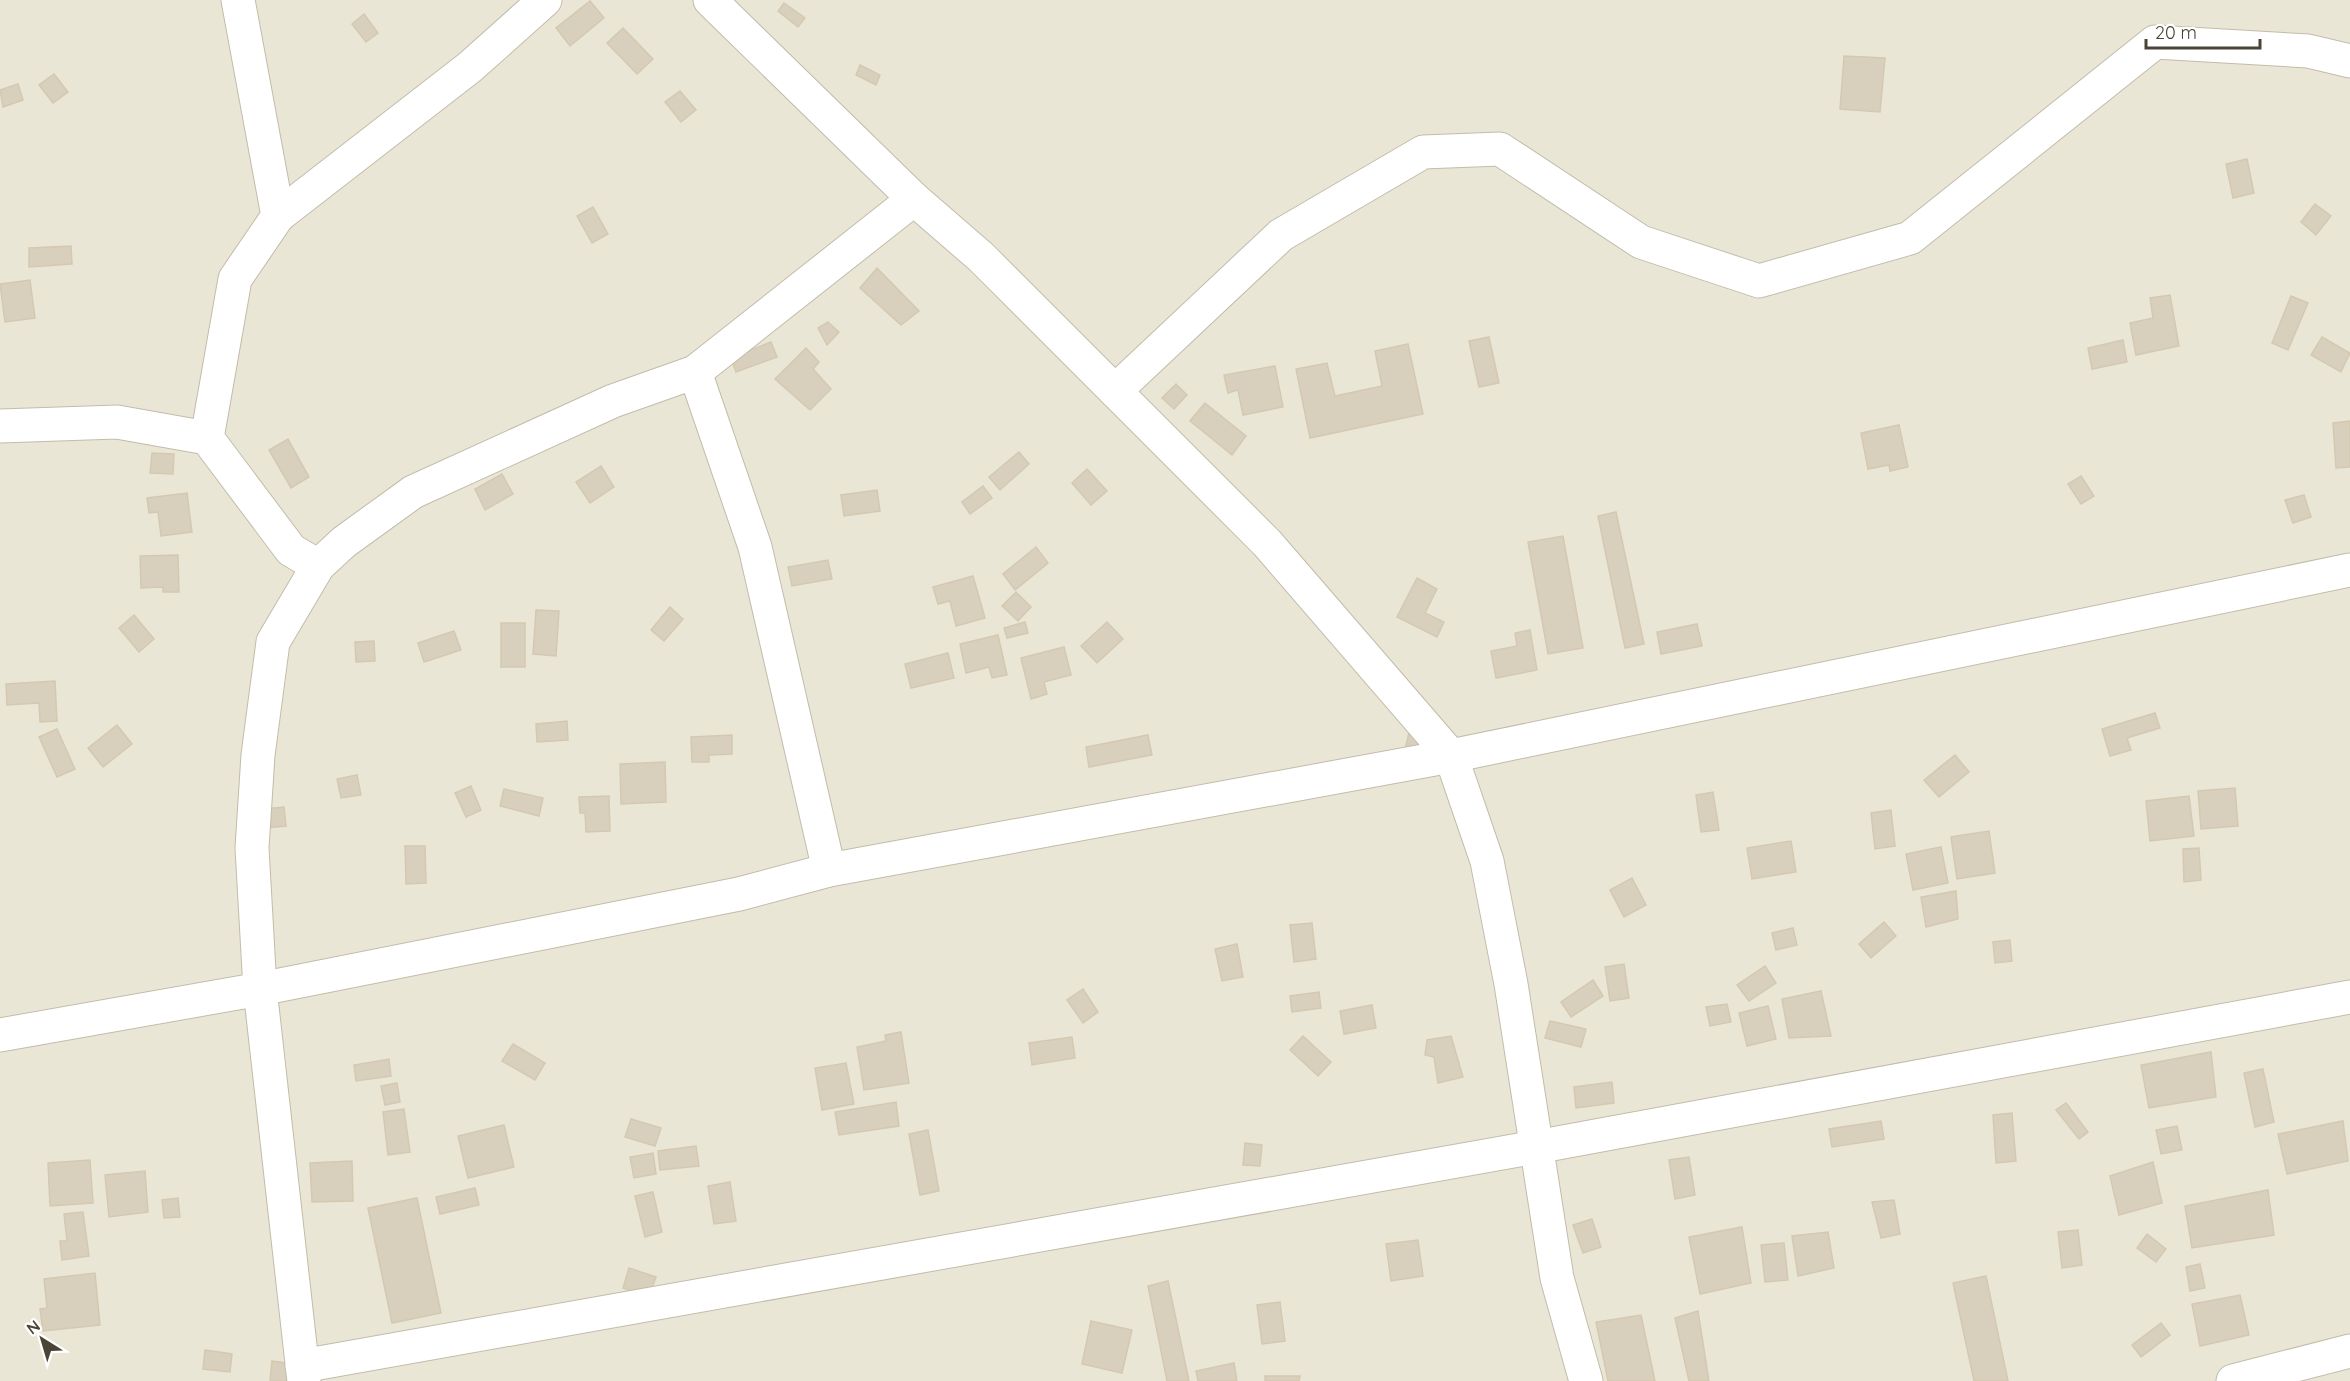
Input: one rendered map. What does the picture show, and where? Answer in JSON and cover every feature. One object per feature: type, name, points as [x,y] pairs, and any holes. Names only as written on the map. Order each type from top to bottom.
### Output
[{"type":"street","points":[[238,0],[278,216]]},
{"type":"street","points":[[207,438],[235,279],[278,216],[470,67],[545,0]]},
{"type":"street","points":[[710,0],[914,199],[981,257],[1267,543],[1451,756],[1487,861],[1511,984],[1557,1278],[1586,1381]]},
{"type":"street","points":[[1115,390],[1281,235],[1423,153],[1500,149],[1641,242],[1759,282],[1910,238],[2155,42],[2308,51],[2350,61]]},
{"type":"street","points":[[914,199],[695,372],[613,400],[413,492],[344,542],[318,566],[273,642],[258,755],[252,848],[260,989],[303,1374],[2350,997]]},
{"type":"street","points":[[695,372],[755,547],[829,870]]},
{"type":"street","points":[[0,426],[117,422],[207,438],[291,550],[318,566]]},
{"type":"street","points":[[0,1035],[260,989],[739,894],[829,870],[1451,756],[2350,570]]},
{"type":"street","points":[[2233,1381],[2350,1351]]},
{"type":"shaded area","points":[[0,0],[2350,0],[2350,1381],[0,1381]]},
{"type":"building","points":[[590,1],[604,18],[570,46],[556,28]]},
{"type":"building","points":[[784,3],[805,18],[798,27],[778,11]]},
{"type":"building","points":[[364,14],[378,33],[366,42],[352,24]]},
{"type":"building","points":[[623,28],[653,59],[637,74],[607,43]]},
{"type":"building","points":[[1844,56],[1885,58],[1880,112],[1840,109]]},
{"type":"building","points":[[860,65],[880,75],[876,85],[856,75]]},
{"type":"building","points":[[54,74],[68,92],[53,103],[39,85]]},
{"type":"building","points":[[18,84],[23,100],[3,107],[0,90]]},
{"type":"building","points":[[680,91],[696,110],[681,122],[665,102]]},
{"type":"building","points":[[2247,159],[2254,193],[2233,198],[2226,164]]},
{"type":"building","points":[[2315,204],[2331,216],[2316,235],[2301,222]]},
{"type":"building","points":[[593,207],[608,234],[592,243],[577,216]]},
{"type":"building","points":[[71,246],[72,264],[29,267],[29,248]]},
{"type":"building","points":[[877,268],[919,311],[901,325],[860,288]]},
{"type":"building","points":[[30,280],[35,318],[5,322],[0,284]]},
{"type":"building","points":[[2170,295],[2179,346],[2136,355],[2130,323],[2153,318],[2150,298]]},
{"type":"building","points":[[2291,296],[2308,303],[2288,350],[2272,343]]},
{"type":"building","points":[[828,322],[839,332],[827,345],[818,328]]},
{"type":"building","points":[[1489,337],[1499,383],[1479,387],[1469,341]]},
{"type":"building","points":[[2322,337],[2350,353],[2341,372],[2311,355]]},
{"type":"building","points":[[2123,340],[2127,362],[2092,369],[2088,348]]},
{"type":"building","points":[[771,342],[777,357],[736,372],[731,358]]},
{"type":"building","points":[[1408,344],[1423,414],[1310,438],[1296,369],[1327,363],[1335,396],[1382,386],[1375,351]]},
{"type":"building","points":[[806,348],[819,362],[813,369],[831,389],[810,410],[775,379]]},
{"type":"building","points":[[1275,366],[1283,407],[1243,415],[1238,390],[1228,393],[1224,375]]},
{"type":"building","points":[[1176,384],[1187,395],[1174,409],[1162,398]]},
{"type":"building","points":[[1205,403],[1246,436],[1232,455],[1190,421]]},
{"type":"building","points":[[2350,421],[2350,467],[2336,468],[2333,423]]},
{"type":"building","points":[[1899,425],[1908,467],[1890,471],[1889,465],[1868,469],[1861,433]]},
{"type":"building","points":[[288,439],[309,477],[291,488],[269,450]]},
{"type":"building","points":[[1019,452],[1029,464],[1000,490],[989,477]]},
{"type":"building","points":[[152,453],[174,454],[173,474],[150,473]]},
{"type":"building","points":[[601,466],[614,487],[590,503],[576,482]]},
{"type":"building","points":[[1087,469],[1107,491],[1091,505],[1072,483]]},
{"type":"building","points":[[502,474],[513,494],[485,510],[475,489]]},
{"type":"building","points":[[2081,476],[2094,496],[2081,504],[2068,484]]},
{"type":"building","points":[[983,486],[992,498],[970,514],[962,502]]},
{"type":"building","points":[[877,490],[880,511],[844,516],[841,495]]},
{"type":"building","points":[[187,493],[192,532],[161,536],[158,512],[149,513],[147,498]]},
{"type":"building","points":[[2304,495],[2311,517],[2293,523],[2285,500]]},
{"type":"building","points":[[1616,512],[1644,644],[1625,648],[1598,516]]},
{"type":"building","points":[[1563,536],[1583,648],[1548,654],[1528,542]]},
{"type":"building","points":[[1036,547],[1048,563],[1015,590],[1003,574]]},
{"type":"building","points":[[178,555],[179,592],[163,592],[163,587],[141,588],[140,556]]},
{"type":"building","points":[[828,560],[832,579],[792,586],[788,567]]},
{"type":"building","points":[[973,576],[985,618],[956,626],[950,601],[938,604],[933,587]]},
{"type":"building","points":[[1417,578],[1437,589],[1425,613],[1444,622],[1437,637],[1397,617]]},
{"type":"building","points":[[1016,592],[1031,607],[1018,621],[1002,606]]},
{"type":"building","points":[[670,607],[683,619],[664,641],[651,630]]},
{"type":"building","points":[[536,610],[559,611],[556,656],[533,654]]},
{"type":"building","points":[[134,615],[154,639],[139,652],[119,628]]},
{"type":"building","points":[[1025,622],[1028,633],[1007,638],[1004,628]]},
{"type":"building","points":[[1107,622],[1123,639],[1097,663],[1081,646]]},
{"type":"building","points":[[501,623],[525,623],[525,667],[501,667]]},
{"type":"building","points":[[1697,624],[1702,646],[1661,654],[1657,632]]},
{"type":"building","points":[[1530,630],[1537,670],[1496,678],[1491,651],[1517,646],[1515,633]]},
{"type":"building","points":[[454,631],[461,650],[424,662],[418,643]]},
{"type":"building","points":[[998,635],[1007,675],[992,678],[989,667],[966,673],[960,644]]},
{"type":"building","points":[[374,641],[375,661],[356,662],[355,642]]},
{"type":"building","points":[[1064,647],[1071,675],[1044,682],[1047,694],[1031,699],[1021,658]]},
{"type":"building","points":[[948,653],[954,678],[911,688],[905,664]]},
{"type":"building","points":[[55,681],[57,721],[40,722],[39,703],[7,705],[6,684]]},
{"type":"building","points":[[2155,713],[2160,728],[2127,738],[2131,750],[2110,756],[2102,729]]},
{"type":"building","points":[[567,721],[568,740],[537,742],[536,724]]},
{"type":"building","points":[[117,725],[132,744],[103,767],[88,748]]},
{"type":"building","points":[[1410,728],[1425,731],[1417,766],[1402,763]]},
{"type":"building","points":[[57,729],[75,769],[57,777],[39,737]]},
{"type":"building","points":[[732,735],[732,754],[709,755],[709,762],[692,762],[691,737]]},
{"type":"building","points":[[1148,735],[1152,755],[1089,767],[1086,747]]},
{"type":"building","points":[[1955,755],[1969,772],[1939,797],[1924,780]]},
{"type":"building","points":[[665,762],[666,802],[621,804],[620,764]]},
{"type":"building","points":[[357,775],[361,795],[341,798],[337,779]]},
{"type":"building","points":[[471,786],[481,810],[466,817],[455,793]]},
{"type":"building","points":[[2235,788],[2238,826],[2201,829],[2198,791]]},
{"type":"building","points":[[504,789],[543,798],[539,816],[500,806]]},
{"type":"building","points":[[1713,792],[1719,830],[1701,832],[1696,795]]},
{"type":"building","points":[[609,796],[610,831],[586,832],[585,813],[580,813],[579,797]]},
{"type":"building","points":[[2189,796],[2194,836],[2150,841],[2146,801]]},
{"type":"building","points":[[284,807],[286,826],[253,829],[251,810]]},
{"type":"building","points":[[1891,810],[1895,846],[1875,849],[1871,813]]},
{"type":"building","points":[[1989,831],[1995,873],[1957,879],[1951,837]]},
{"type":"building","points":[[1791,841],[1796,872],[1752,879],[1747,848]]},
{"type":"building","points":[[405,846],[425,846],[426,883],[406,884]]},
{"type":"building","points":[[1941,847],[1948,883],[1913,890],[1906,854]]},
{"type":"building","points":[[2199,848],[2201,880],[2184,882],[2183,849]]},
{"type":"building","points":[[1632,878],[1646,905],[1624,917],[1610,890]]},
{"type":"building","points":[[1956,891],[1958,919],[1926,927],[1921,897]]},
{"type":"building","points":[[1884,922],[1896,936],[1871,958],[1859,944]]},
{"type":"building","points":[[1312,923],[1316,959],[1294,962],[1290,925]]},
{"type":"building","points":[[1793,928],[1797,945],[1776,950],[1772,933]]},
{"type":"building","points":[[2010,940],[2012,961],[1995,963],[1993,942]]},
{"type":"building","points":[[1237,944],[1243,977],[1222,981],[1215,949]]},
{"type":"building","points":[[1624,964],[1629,998],[1610,1001],[1605,967]]},
{"type":"building","points":[[1765,966],[1776,983],[1749,1001],[1737,985]]},
{"type":"building","points":[[1593,980],[1603,996],[1571,1017],[1561,1002]]},
{"type":"building","points":[[1083,989],[1098,1012],[1083,1023],[1067,1000]]},
{"type":"building","points":[[1821,991],[1831,1036],[1789,1038],[1782,999]]},
{"type":"building","points":[[1319,992],[1321,1008],[1292,1012],[1290,996]]},
{"type":"building","points":[[1727,1004],[1731,1022],[1710,1026],[1706,1007]]},
{"type":"building","points":[[1372,1005],[1376,1028],[1344,1034],[1340,1011]]},
{"type":"building","points":[[1768,1006],[1776,1039],[1747,1046],[1739,1013]]},
{"type":"building","points":[[1550,1021],[1586,1029],[1581,1047],[1545,1038]]},
{"type":"building","points":[[901,1032],[909,1083],[864,1090],[857,1047],[886,1041],[885,1035]]},
{"type":"building","points":[[1303,1036],[1331,1062],[1318,1076],[1290,1050]]},
{"type":"building","points":[[1451,1036],[1463,1077],[1438,1083],[1434,1057],[1425,1055],[1427,1040]]},
{"type":"building","points":[[1072,1037],[1075,1058],[1032,1065],[1029,1043]]},
{"type":"building","points":[[513,1044],[545,1063],[535,1080],[502,1061]]},
{"type":"building","points":[[2211,1052],[2216,1097],[2149,1108],[2141,1065]]},
{"type":"building","points":[[389,1059],[391,1076],[356,1081],[354,1065]]},
{"type":"building","points":[[846,1063],[854,1104],[822,1110],[815,1068]]},
{"type":"building","points":[[2263,1069],[2274,1122],[2255,1127],[2244,1073]]},
{"type":"building","points":[[1612,1082],[1614,1103],[1576,1108],[1574,1087]]},
{"type":"building","points":[[397,1083],[400,1102],[385,1105],[381,1086]]},
{"type":"building","points":[[896,1102],[899,1126],[839,1135],[835,1112]]},
{"type":"building","points":[[2066,1103],[2088,1132],[2079,1139],[2056,1110]]},
{"type":"building","points":[[404,1109],[410,1152],[388,1155],[383,1112]]},
{"type":"building","points":[[2012,1113],[2016,1161],[1996,1163],[1993,1115]]},
{"type":"building","points":[[631,1119],[661,1128],[655,1146],[625,1137]]},
{"type":"building","points":[[1881,1121],[1884,1139],[1832,1147],[1829,1129]]},
{"type":"building","points":[[2343,1121],[2348,1161],[2287,1174],[2278,1134]]},
{"type":"building","points":[[504,1125],[514,1167],[468,1178],[458,1136]]},
{"type":"building","points":[[2177,1126],[2182,1150],[2161,1154],[2156,1130]]},
{"type":"building","points":[[928,1130],[939,1191],[920,1195],[909,1134]]},
{"type":"building","points":[[1245,1143],[1262,1145],[1260,1166],[1243,1165]]},
{"type":"building","points":[[696,1146],[699,1166],[660,1170],[658,1151]]},
{"type":"building","points":[[653,1153],[656,1174],[634,1178],[630,1157]]},
{"type":"building","points":[[1689,1157],[1695,1195],[1675,1199],[1669,1160]]},
{"type":"building","points":[[90,1160],[93,1203],[50,1206],[48,1163]]},
{"type":"building","points":[[352,1161],[353,1201],[312,1202],[310,1163]]},
{"type":"building","points":[[2153,1162],[2162,1203],[2119,1215],[2110,1176]]},
{"type":"building","points":[[145,1171],[148,1212],[109,1217],[105,1175]]},
{"type":"building","points":[[730,1182],[736,1221],[714,1224],[708,1186]]},
{"type":"building","points":[[475,1188],[479,1205],[440,1214],[436,1197]]},
{"type":"building","points":[[2268,1190],[2274,1235],[2192,1248],[2185,1206]]},
{"type":"building","points":[[653,1192],[662,1232],[645,1237],[635,1196]]},
{"type":"building","points":[[178,1198],[180,1217],[164,1218],[162,1200]]},
{"type":"building","points":[[417,1198],[441,1313],[392,1323],[368,1208]]},
{"type":"building","points":[[1894,1200],[1900,1234],[1881,1238],[1872,1202]]},
{"type":"building","points":[[83,1212],[89,1256],[62,1260],[60,1241],[67,1241],[64,1214]]},
{"type":"building","points":[[1592,1219],[1601,1247],[1583,1253],[1573,1225]]},
{"type":"building","points":[[1742,1227],[1751,1283],[1700,1294],[1689,1237]]},
{"type":"building","points":[[2078,1230],[2082,1265],[2062,1268],[2058,1232]]},
{"type":"building","points":[[1828,1232],[1834,1268],[1798,1276],[1792,1236]]},
{"type":"building","points":[[2147,1234],[2166,1249],[2156,1262],[2137,1248]]},
{"type":"building","points":[[1418,1240],[1423,1276],[1391,1281],[1386,1244]]},
{"type":"building","points":[[1784,1243],[1788,1280],[1765,1282],[1761,1245]]},
{"type":"building","points":[[2200,1264],[2205,1288],[2190,1291],[2186,1267]]},
{"type":"building","points":[[629,1268],[656,1277],[649,1297],[623,1288]]},
{"type":"building","points":[[95,1273],[100,1325],[43,1331],[40,1309],[47,1308],[44,1279]]},
{"type":"building","points":[[1986,1276],[2008,1381],[1974,1381],[1953,1283]]},
{"type":"building","points":[[1168,1281],[1189,1381],[1167,1381],[1148,1286]]},
{"type":"building","points":[[2240,1295],[2249,1335],[2200,1346],[2192,1304]]},
{"type":"building","points":[[1280,1302],[1285,1341],[1262,1344],[1257,1305]]},
{"type":"building","points":[[1698,1311],[1709,1381],[1689,1381],[1675,1318]]},
{"type":"building","points":[[1641,1315],[1655,1381],[1608,1381],[1596,1322]]},
{"type":"building","points":[[1091,1321],[1132,1330],[1122,1373],[1082,1364]]},
{"type":"building","points":[[2161,1323],[2170,1335],[2141,1357],[2132,1345]]},
{"type":"building","points":[[205,1350],[232,1354],[230,1372],[203,1369]]},
{"type":"building","points":[[272,1361],[292,1364],[290,1381],[270,1381]]},
{"type":"building","points":[[1234,1363],[1237,1381],[1198,1381],[1196,1371]]},
{"type":"building","points":[[1265,1376],[1300,1376],[1299,1381],[1265,1381]]}]
